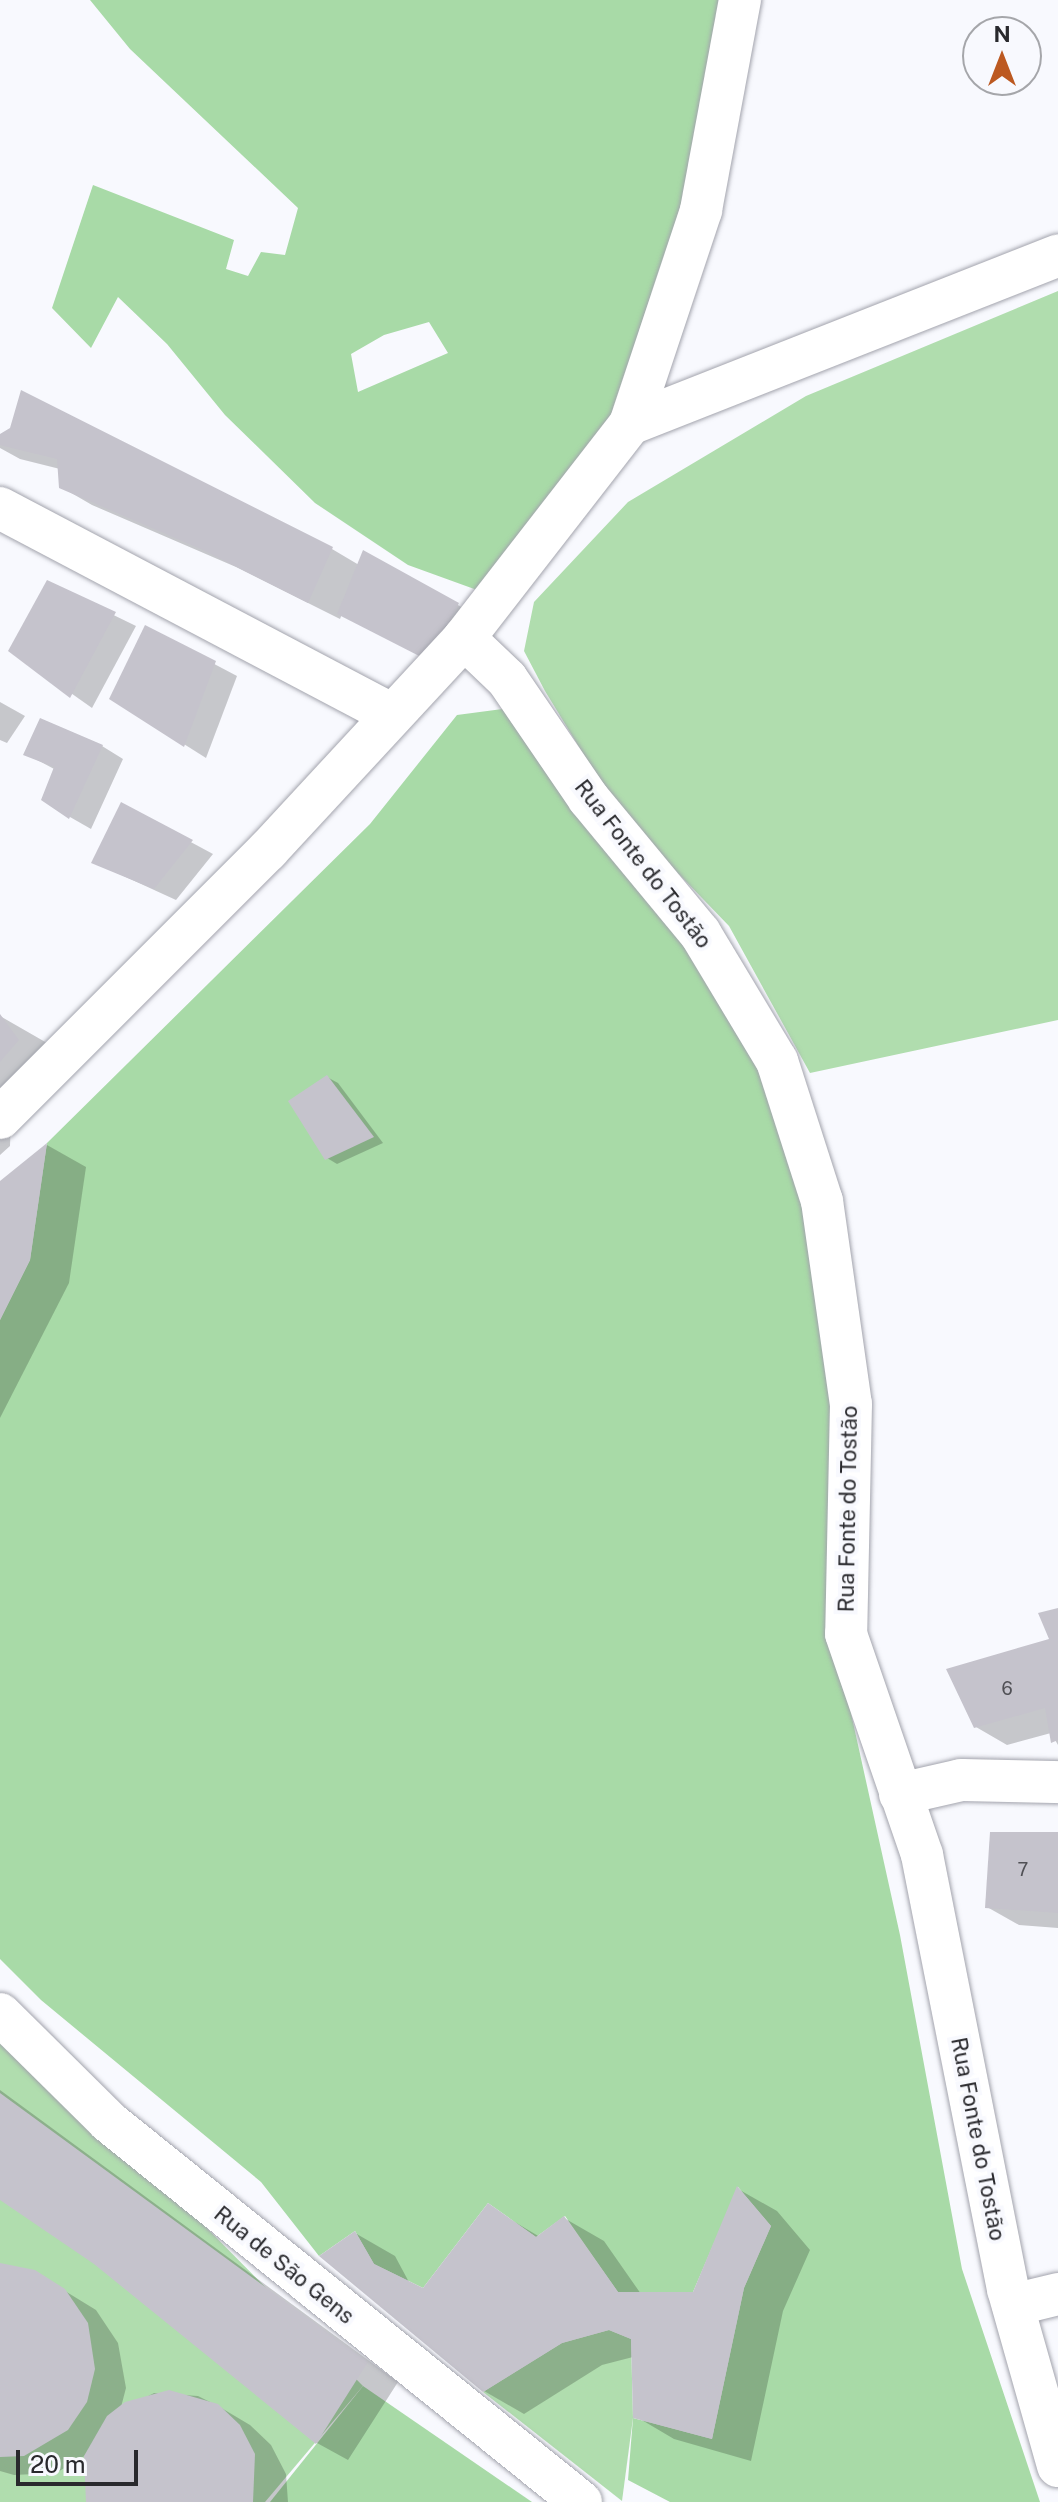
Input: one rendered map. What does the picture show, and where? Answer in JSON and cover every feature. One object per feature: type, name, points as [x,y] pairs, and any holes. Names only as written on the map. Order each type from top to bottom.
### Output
[{"type":"street","points":[[0,1118],[268,850],[464,638],[630,424],[701,210],[740,0]]},
{"type":"street","points":[[630,424],[1058,255]]},
{"type":"street","points":[[0,508],[392,715]]},
{"type":"street","name":"Rua Fonte do Tostão","points":[[464,638],[507,679],[589,799],[700,933],[777,1061],[822,1201],[851,1404],[846,1634],[922,1855],[1013,2305],[1058,2466]]},
{"type":"street","points":[[900,1794],[961,1780],[1058,1782]]},
{"type":"street","name":"Rua de São Gens","points":[[0,2014],[109,2122],[581,2502]]},
{"type":"street","points":[[1013,2305],[1058,2294]]},
{"type":"green space","points":[[90,0],[725,0],[690,199],[614,420],[477,590],[408,565],[315,503],[225,415],[167,344],[118,297],[91,348],[52,308],[93,185],[234,240],[226,269],[248,276],[261,252],[285,255],[298,208],[130,49]],"holes":[[[429,322],[448,353],[358,392],[351,354],[384,335]]]},
{"type":"green space","points":[[1058,291],[1058,1020],[810,1073],[729,926],[618,811],[545,691],[524,651],[534,602],[628,502],[806,396]]},
{"type":"green space","points":[[525,706],[700,933],[822,1201],[845,1686],[900,1935],[962,2269],[1040,2502],[670,2502],[628,2480],[633,2418],[712,2439],[744,2288],[771,2226],[738,2187],[693,2292],[618,2292],[565,2216],[536,2237],[488,2203],[423,2288],[374,2264],[355,2231],[319,2256],[261,2182],[41,2000],[0,1959],[0,1320],[30,1260],[47,1143],[370,824],[457,715]]},
{"type":"green space","points":[[0,2019],[363,2386],[265,2502],[0,2502]]},
{"type":"green space","points":[[609,2330],[631,2339],[633,2418],[622,2501],[483,2392],[562,2343]]},
{"type":"green space","points":[[363,2386],[532,2502],[270,2502]]},
{"type":"building","points":[[21,390],[333,547],[308,603],[203,550],[59,488],[57,459],[0,445],[0,434],[10,428]]},
{"type":"building","points":[[363,550],[459,603],[429,661],[337,614]]},
{"type":"building","points":[[47,580],[116,612],[70,698],[8,651]]},
{"type":"building","points":[[145,625],[216,661],[184,747],[109,699]]},
{"type":"building","points":[[40,718],[103,745],[69,819],[41,800],[54,767],[23,755]]},
{"type":"building","points":[[121,802],[193,840],[154,889],[91,863]]},
{"type":"building","points":[[0,1014],[19,1040],[0,1062]]},
{"type":"building","points":[[327,1075],[374,1137],[325,1160],[288,1101]]},
{"type":"building","points":[[47,1143],[30,1260],[0,1320],[0,1181]]},
{"type":"building","points":[[1058,1608],[1058,1740],[1051,1743],[1045,1708],[974,1728],[946,1669],[1049,1639],[1038,1613]]},
{"type":"building","points":[[990,1832],[1058,1832],[1058,1913],[985,1908]]},
{"type":"building","points":[[0,2093],[368,2362],[316,2444],[94,2264],[0,2200]]},
{"type":"building","points":[[737,2186],[771,2226],[744,2288],[712,2439],[633,2418],[631,2339],[609,2330],[562,2343],[483,2392],[319,2256],[355,2231],[374,2264],[423,2288],[488,2203],[536,2237],[564,2216],[618,2292],[693,2292]]},
{"type":"building","points":[[0,2263],[35,2270],[65,2289],[88,2323],[95,2369],[87,2402],[68,2430],[24,2456],[0,2457]]},
{"type":"building","points":[[169,2390],[218,2404],[240,2425],[255,2454],[253,2502],[86,2502],[84,2456],[107,2416],[125,2402]]}]
